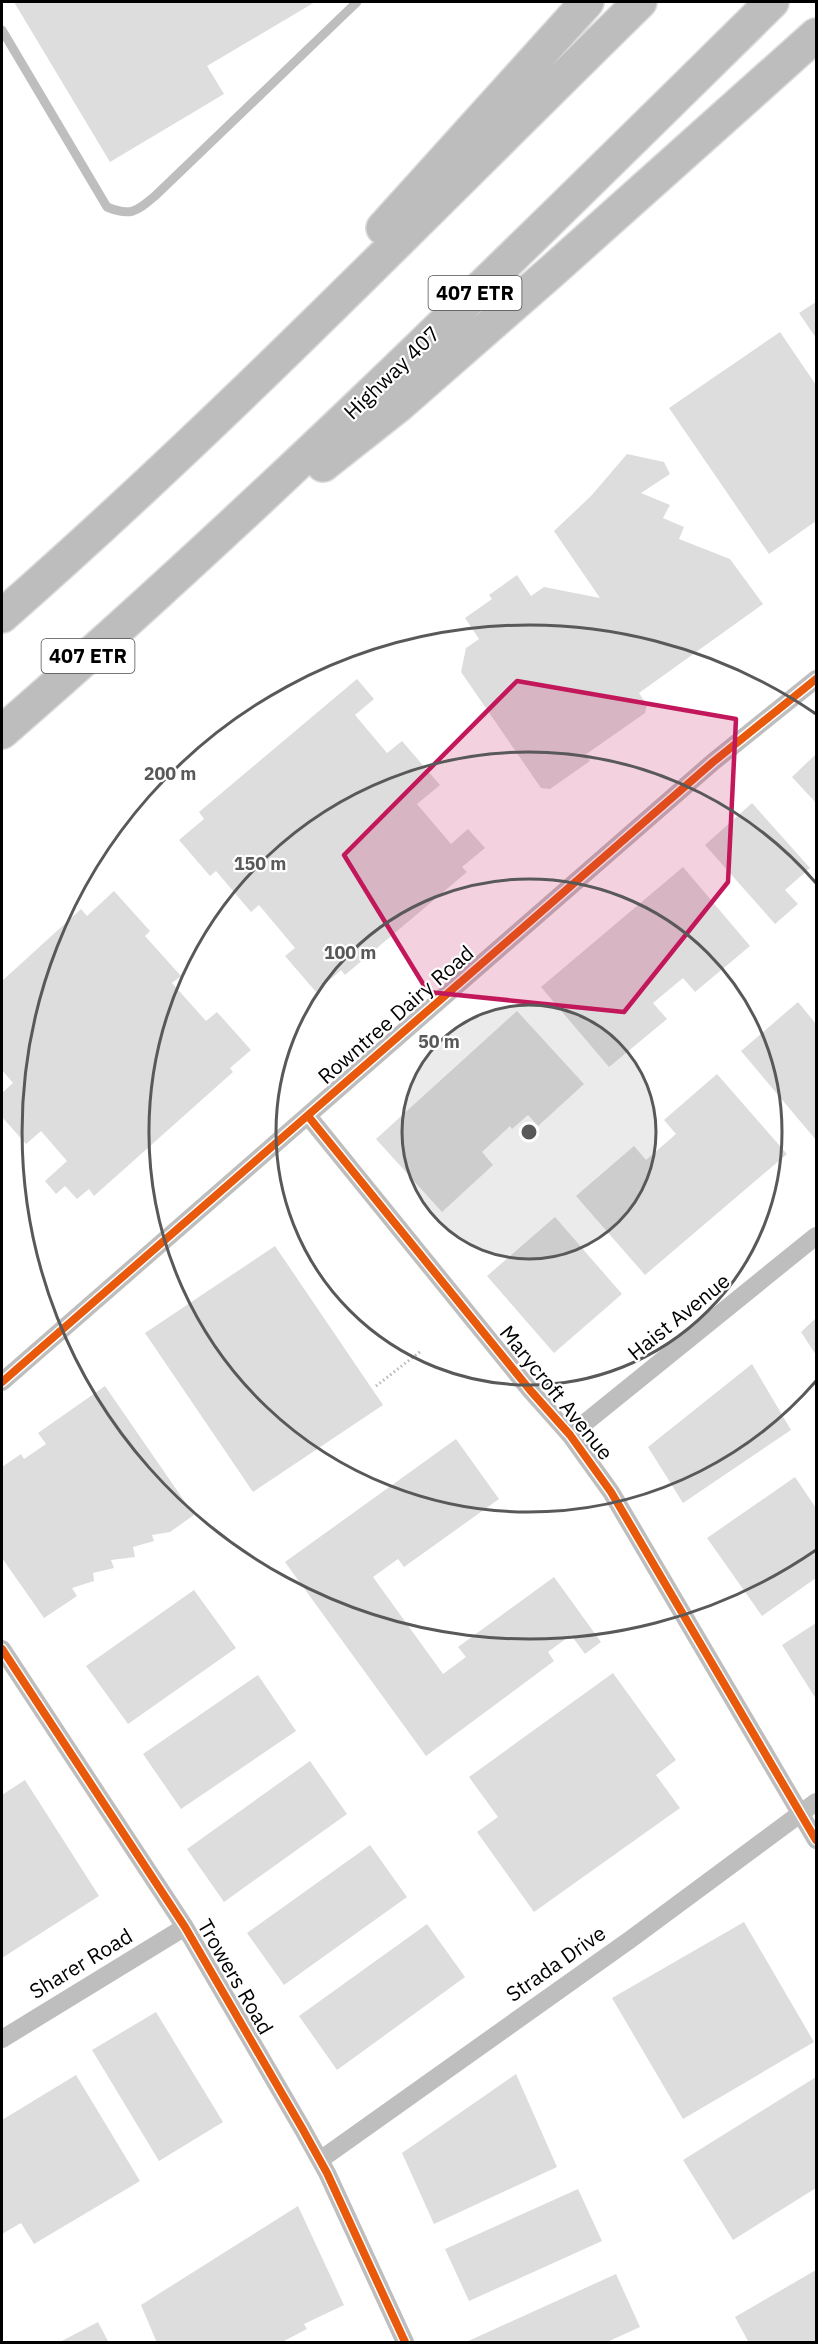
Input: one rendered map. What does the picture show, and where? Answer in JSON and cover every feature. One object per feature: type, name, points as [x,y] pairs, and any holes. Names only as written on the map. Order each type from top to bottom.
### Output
[{"type":"highway","points":[[244,392],[410,197],[587,2]]},
{"type":"highway","points":[[2,616],[129,501],[244,392],[640,2]]},
{"type":"highway","name":"Highway 407","points":[[2,732],[174,580],[447,320],[772,2]]},
{"type":"highway","points":[[174,580],[399,405],[569,257],[816,35]]},
{"type":"street","name":"Rowntree Dairy Road","points":[[2,1382],[713,762],[816,679]]},
{"type":"street","name":"Marycroft Avenue","points":[[308,1116],[530,1390],[570,1435],[611,1492],[816,1840]]},
{"type":"street","name":"Haist Avenue","points":[[570,1435],[816,1236]]},
{"type":"street","name":"Trowers Road","points":[[2,1649],[185,1927],[320,2160],[405,2343]]},
{"type":"street","name":"Strada Drive","points":[[320,2160],[631,1939],[816,1802]]},
{"type":"street","name":"Sharer Road","points":[[2,2039],[185,1927]]},
{"type":"lane","points":[[2,30],[108,207],[120,212],[132,213],[155,196],[357,2]]},
{"type":"path","points":[[376,1386],[420,1351]]},
{"type":"highlighted area","points":[[517,681],[736,719],[728,882],[624,1012],[428,992],[344,855]]},
{"type":"building","points":[[14,2],[315,2],[207,66],[224,94],[110,162]]},
{"type":"building","points":[[816,302],[816,338],[799,313]]},
{"type":"building","points":[[780,332],[816,385],[816,521],[769,554],[669,408]]},
{"type":"building","points":[[627,454],[664,462],[670,474],[641,493],[670,505],[663,518],[684,527],[679,539],[730,559],[763,604],[639,693],[647,705],[645,713],[585,755],[590,761],[550,789],[541,788],[461,672],[466,648],[479,639],[465,618],[492,599],[489,595],[517,575],[531,596],[544,587],[600,598],[554,531],[591,496]]},
{"type":"building","points":[[357,679],[374,699],[355,715],[387,753],[402,741],[440,785],[417,804],[451,844],[468,829],[485,848],[462,867],[467,872],[345,975],[341,970],[316,992],[285,956],[295,948],[259,905],[251,912],[216,871],[210,876],[179,840],[204,819],[199,812]]},
{"type":"building","points":[[816,754],[816,803],[792,777]]},
{"type":"building","points":[[752,803],[810,868],[785,890],[798,904],[775,924],[705,845]]},
{"type":"building","points":[[683,867],[750,946],[695,992],[683,978],[653,1003],[667,1019],[609,1067],[541,987]]},
{"type":"building","points":[[114,891],[150,931],[145,936],[181,976],[172,983],[206,1021],[217,1012],[251,1050],[230,1068],[233,1072],[94,1196],[89,1189],[77,1199],[65,1186],[56,1194],[45,1181],[67,1161],[41,1131],[26,1144],[2,1117],[2,1093],[13,1083],[2,1070],[2,981],[81,909],[87,916]]},
{"type":"building","points":[[798,1002],[816,1024],[816,1140],[741,1051]]},
{"type":"building","points":[[517,1011],[584,1084],[538,1126],[528,1115],[512,1129],[510,1126],[482,1152],[493,1165],[442,1212],[376,1139]]},
{"type":"building","points":[[717,1074],[787,1154],[645,1275],[576,1196],[634,1146],[646,1160],[676,1134],[664,1120]]},
{"type":"building","points":[[555,1217],[622,1294],[554,1353],[487,1276]]},
{"type":"building","points":[[275,1246],[383,1405],[253,1492],[145,1333]]},
{"type":"building","points":[[816,1318],[816,1355],[801,1332]]},
{"type":"building","points":[[752,1364],[791,1430],[683,1503],[648,1447]]},
{"type":"building","points":[[105,1386],[194,1515],[170,1532],[152,1535],[154,1541],[133,1547],[135,1557],[111,1560],[114,1568],[93,1573],[94,1581],[72,1588],[77,1596],[44,1618],[2,1558],[2,1467],[21,1454],[24,1459],[46,1444],[38,1433]]},
{"type":"building","points":[[456,1439],[499,1499],[404,1567],[398,1559],[373,1577],[443,1674],[466,1657],[458,1647],[554,1577],[601,1642],[585,1654],[571,1635],[548,1652],[554,1661],[426,1756],[285,1562]]},
{"type":"building","points":[[795,1477],[816,1508],[816,1578],[762,1616],[707,1538]]},
{"type":"building","points":[[194,1590],[236,1648],[128,1724],[86,1666]]},
{"type":"building","points":[[816,1623],[816,1699],[782,1645]]},
{"type":"building","points":[[613,1673],[676,1760],[656,1775],[680,1808],[534,1912],[477,1832],[498,1817],[469,1777]]},
{"type":"building","points":[[258,1675],[296,1731],[181,1809],[143,1754]]},
{"type":"building","points":[[310,1761],[347,1814],[224,1902],[187,1849]]},
{"type":"building","points":[[25,1780],[99,1896],[2,1958],[2,1795]]},
{"type":"building","points":[[370,1845],[407,1897],[284,1985],[247,1933]]},
{"type":"building","points":[[744,1922],[814,2042],[683,2119],[612,1998]]},
{"type":"building","points":[[427,1924],[465,1977],[337,2070],[299,2016]]},
{"type":"building","points":[[156,2012],[223,2122],[159,2161],[92,2050]]},
{"type":"building","points":[[516,2074],[557,2167],[434,2224],[402,2153]]},
{"type":"building","points":[[76,2075],[140,2181],[34,2244],[21,2223],[2,2234],[2,2120]]},
{"type":"building","points":[[816,2077],[816,2188],[733,2240],[683,2160]]},
{"type":"building","points":[[578,2189],[602,2241],[469,2301],[445,2249]]},
{"type":"building","points":[[298,2206],[344,2305],[304,2324],[307,2329],[280,2343],[157,2343],[141,2305]]},
{"type":"building","points":[[816,2270],[816,2343],[749,2343],[735,2317]]},
{"type":"building","points":[[616,2274],[640,2327],[605,2343],[464,2343]]},
{"type":"building","points":[[98,2322],[109,2343],[58,2343]]},
{"type":"cycle path","points":[[2,1382],[713,762],[816,679]]},
{"type":"cycle path","points":[[308,1116],[530,1390],[570,1435],[611,1492],[816,1840]]},
{"type":"cycle path","points":[[2,1649],[185,1927],[302,2128],[327,2173],[405,2342]]}]
